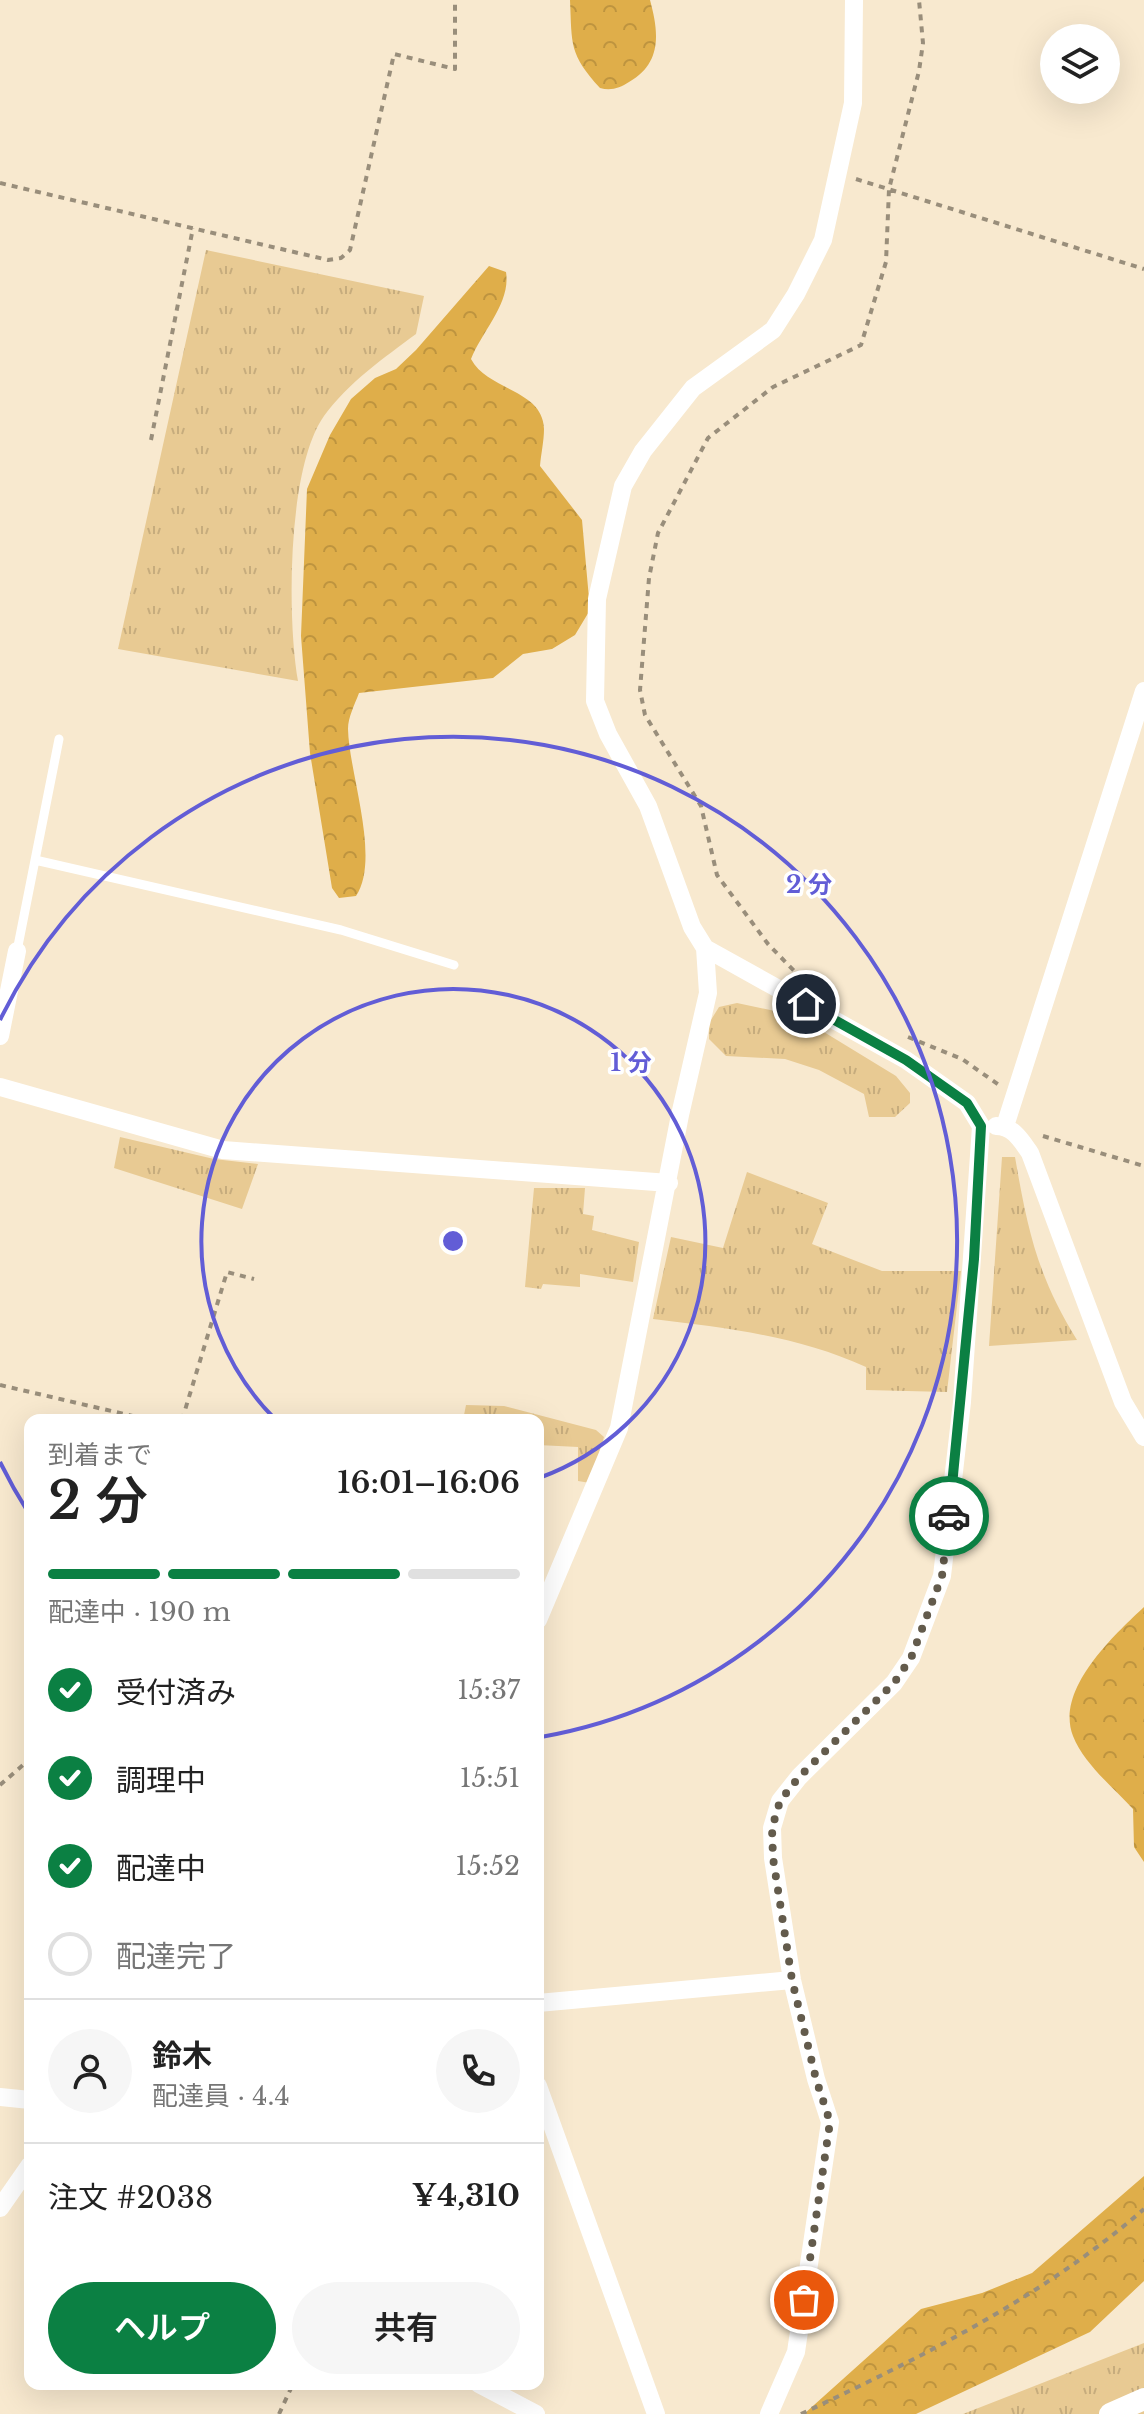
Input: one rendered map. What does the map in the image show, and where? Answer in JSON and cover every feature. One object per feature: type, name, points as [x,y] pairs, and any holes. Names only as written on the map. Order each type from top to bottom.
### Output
[{"type":"street","points":[[544,1606],[619,1428],[680,1115],[708,993],[705,948],[692,927],[648,806],[608,734],[595,701],[597,599],[623,486],[643,451],[693,388],[773,330],[796,294],[823,240],[840,174],[853,103],[854,0]]},
{"type":"street","points":[[1005,1126],[1144,691]]},
{"type":"street","points":[[705,948],[906,1060],[967,1103],[981,1126],[962,1402],[942,1576],[911,1658],[894,1683],[780,1801],[772,1828],[773,1858],[792,1980],[816,2079],[830,2122],[796,2352],[769,2414]]},
{"type":"street","points":[[0,1036],[17,951]]},
{"type":"street","points":[[0,1087],[223,1150],[508,1174],[669,1183]]},
{"type":"street","points":[[981,1126],[1005,1126],[1030,1153],[1123,1402],[1144,1437]]},
{"type":"street","points":[[544,2002],[792,1980]]},
{"type":"street","points":[[0,2097],[24,2099]]},
{"type":"street","points":[[544,2103],[656,2414]]},
{"type":"street","points":[[0,2208],[24,2174]]},
{"type":"street","points":[[490,2390],[536,2414]]},
{"type":"street","points":[[1110,2414],[1144,2399]]},
{"type":"lane","points":[[17,951],[59,739]]},
{"type":"lane","points":[[35,860],[341,930],[454,965]]},
{"type":"path","points":[[0,183],[328,260],[341,258],[350,250],[394,54],[455,69],[455,0]]},
{"type":"path","points":[[814,986],[802,979],[768,944],[717,875],[701,806],[645,715],[640,690],[649,578],[658,533],[708,438],[773,387],[861,345],[886,262],[889,189],[919,71],[923,43],[919,0]]},
{"type":"path","points":[[840,174],[1144,269]]},
{"type":"path","points":[[151,440],[193,228]]},
{"type":"path","points":[[899,1033],[962,1059],[998,1084],[1005,1126],[1144,1166]]},
{"type":"path","points":[[184,1414],[227,1272],[254,1279]]},
{"type":"path","points":[[0,1385],[124,1414]]},
{"type":"path","points":[[0,1785],[24,1764]]},
{"type":"path","points":[[801,2414],[922,2357],[1091,2255],[1144,2209]]},
{"type":"path","points":[[279,2414],[290,2390]]},
{"type":"green space","points":[[570,0],[650,0],[655,46],[653,56],[640,74],[619,87],[600,88],[577,57],[571,28]]},
{"type":"green space","points":[[206,250],[424,296],[416,334],[344,392],[324,416],[312,440],[303,471],[293,545],[292,621],[298,681],[118,649]]},
{"type":"green space","points":[[489,266],[506,272],[504,295],[471,359],[489,378],[535,406],[541,416],[544,429],[540,466],[582,520],[590,610],[575,635],[552,649],[523,654],[493,678],[359,693],[348,729],[365,838],[365,860],[363,880],[356,896],[339,898],[332,888],[310,753],[301,636],[307,489],[330,435],[351,399],[375,378],[396,369],[416,350]]},
{"type":"green space","points":[[737,1003],[789,1014],[819,1029],[896,1076],[910,1093],[910,1103],[895,1117],[869,1117],[864,1094],[819,1070],[785,1059],[726,1056],[709,1039],[709,1023],[719,1007]]},
{"type":"green space","points":[[120,1137],[214,1159],[258,1164],[242,1209],[114,1168]]},
{"type":"green space","points":[[1002,1157],[1015,1157],[1043,1273],[1077,1340],[989,1346]]},
{"type":"green space","points":[[747,1172],[828,1203],[812,1244],[882,1271],[961,1271],[947,1392],[866,1390],[866,1367],[840,1356],[735,1330],[653,1319],[671,1237],[723,1248]]},
{"type":"green space","points":[[534,1188],[585,1188],[583,1214],[594,1216],[592,1230],[639,1242],[633,1282],[580,1274],[580,1287],[543,1284],[541,1289],[525,1287]]},
{"type":"green space","points":[[466,1405],[504,1406],[535,1414],[464,1414]]},
{"type":"green space","points":[[544,1416],[596,1430],[604,1437],[590,1483],[578,1481],[578,1447],[544,1445]]},
{"type":"green space","points":[[1144,1607],[1144,1862],[1134,1847],[1133,1809],[1084,1756],[1073,1736],[1070,1718],[1072,1701],[1090,1665]]},
{"type":"green space","points":[[1144,2176],[1144,2281],[1090,2332],[916,2414],[804,2414],[921,2309],[982,2293],[1032,2273]]},
{"type":"green space","points":[[1144,2343],[1144,2414],[963,2414]]},
{"type":"way so far","points":[[804,2300],[830,2122],[816,2079],[792,1980],[773,1858],[772,1828],[780,1801],[799,1777],[894,1683],[911,1658],[942,1576],[949,1516]]},
{"type":"route","points":[[806,1004],[906,1060],[967,1103],[981,1126],[974,1259],[949,1516]]}]
